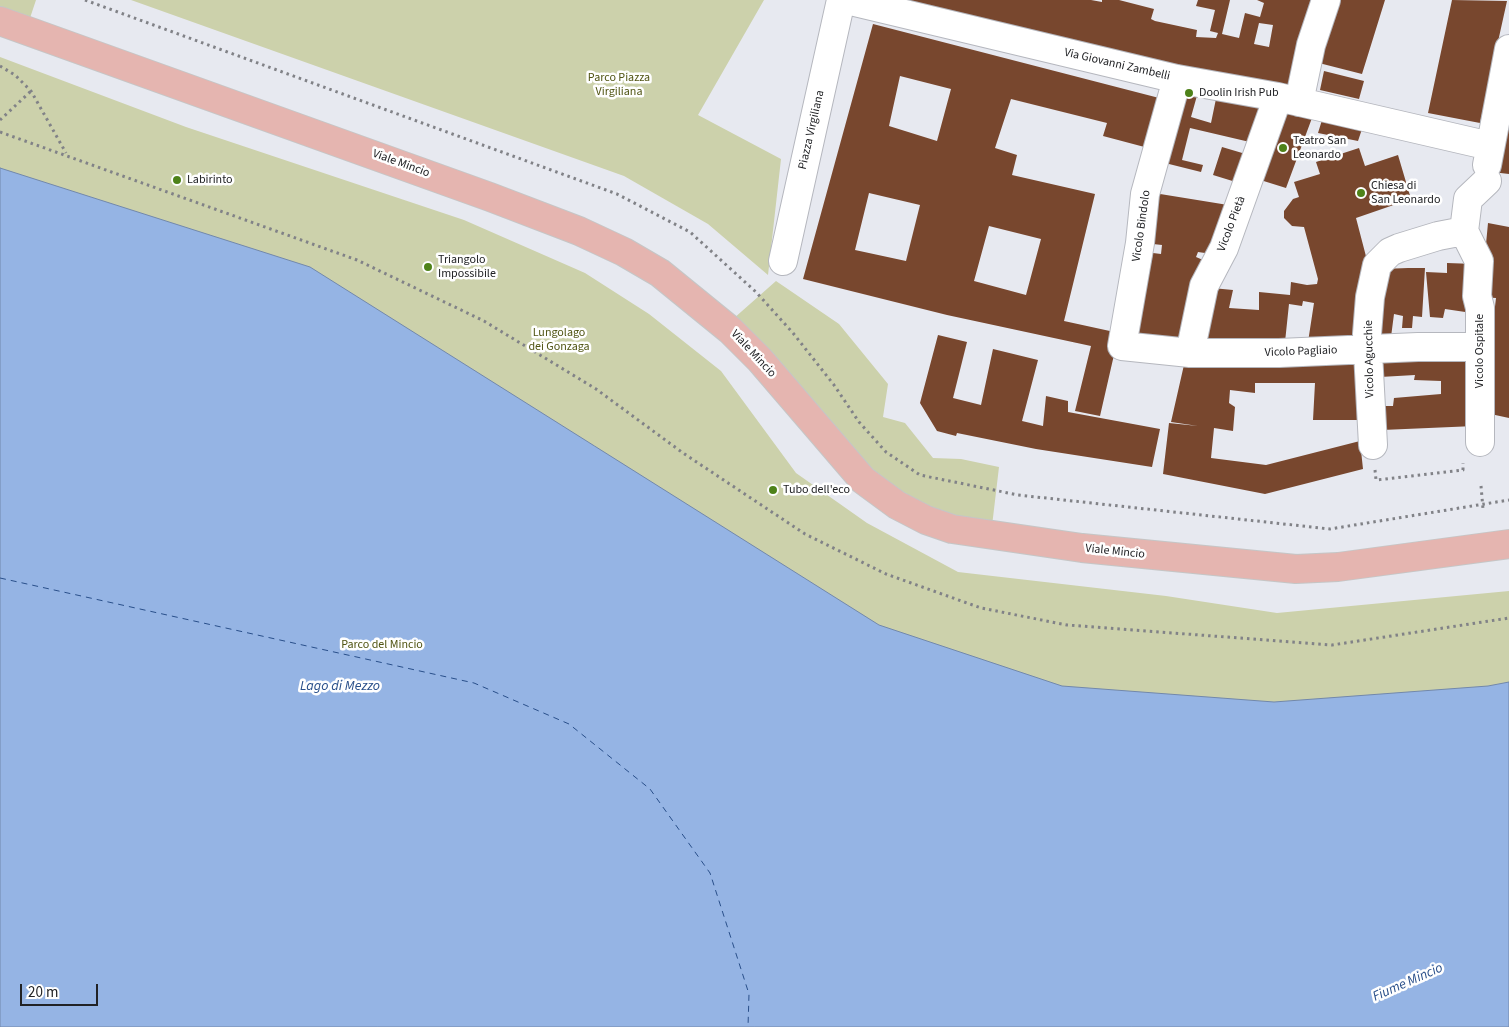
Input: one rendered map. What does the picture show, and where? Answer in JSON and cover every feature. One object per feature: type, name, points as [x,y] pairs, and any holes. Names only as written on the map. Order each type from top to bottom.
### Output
[{"type":"main road","name":"Viale Mincio","points":[[0,21],[490,197],[579,231],[624,252],[660,273],[730,330],[760,360],[863,480],[897,505],[926,520],[952,529],[1082,548],[1296,569],[1338,567],[1509,544]]},
{"type":"street","name":"Piazza Virgiliana","points":[[783,261],[841,0]]},
{"type":"street","name":"Via Giovanni Zambelli","points":[[846,0],[1176,79],[1288,99],[1388,122],[1491,140]]},
{"type":"street","name":"Vicolo Pietà","points":[[1190,353],[1204,286],[1224,248],[1288,99],[1311,45],[1326,0]]},
{"type":"street","points":[[1464,232],[1468,199],[1498,183],[1486,173],[1509,49]]},
{"type":"street","name":"Vicolo Bindolo","points":[[1122,346],[1140,243],[1145,194],[1176,79]]},
{"type":"street","name":"Vicolo Ospitale","points":[[1464,232],[1479,261],[1480,442]]},
{"type":"street","name":"Vicolo Agucchie","points":[[1373,445],[1367,349],[1370,297],[1377,265],[1390,252],[1429,239],[1464,232]]},
{"type":"street","name":"Vicolo Pagliaio","points":[[1122,346],[1190,353],[1279,353],[1479,346]]},
{"type":"path","points":[[87,0],[617,194],[690,232],[756,292],[793,333],[834,385],[858,422],[881,446],[920,475],[1018,495],[1330,529],[1509,500]]},
{"type":"path","points":[[0,66],[15,74],[31,91],[66,154]]},
{"type":"path","points":[[0,120],[31,91]]},
{"type":"path","points":[[0,132],[66,154],[357,260],[402,282]]},
{"type":"path","points":[[1373,445],[1376,480],[1463,470],[1465,450],[1480,442]]},
{"type":"path","points":[[1481,486],[1483,509]]},
{"type":"green space","points":[[0,0],[36,0],[30,18],[0,7]]},
{"type":"green space","name":"Parco Piazza Virgiliana","points":[[131,0],[764,0],[698,115],[781,159],[768,275],[708,224],[624,176]]},
{"type":"green space","name":"Lago di Mezzo","points":[[0,57],[186,127],[464,220],[585,273],[649,314],[721,371],[796,473],[867,523],[958,572],[1166,596],[1277,613],[1509,591],[1509,1027],[0,1027]]},
{"type":"green space","points":[[776,281],[839,324],[888,384],[883,417],[905,423],[933,458],[961,459],[999,467],[992,526],[947,515],[905,497],[865,465],[733,319]]},
{"type":"water","name":"Lago di Mezzo","points":[[0,168],[310,267],[879,625],[1062,686],[1274,702],[1488,686],[1509,682],[1509,1027],[0,1027]]},
{"type":"building","points":[[893,0],[1091,0],[1102,2],[1102,0],[1119,0],[1154,9],[1151,19],[1155,21],[1197,30],[1196,37],[1216,38],[1218,33],[1210,31],[1215,10],[1196,6],[1198,0],[1230,0],[1222,34],[1239,38],[1245,13],[1260,17],[1264,3],[1257,0],[1318,0],[1296,92]],"holes":[[[1259,23],[1273,25],[1269,47],[1254,44]]]},
{"type":"building","points":[[1334,0],[1385,0],[1362,74],[1315,62]]},
{"type":"building","points":[[1452,0],[1507,1],[1480,123],[1428,113]]},
{"type":"building","points":[[873,24],[1163,99],[1152,149],[1103,136],[1107,123],[1011,99],[995,148],[1017,155],[1012,175],[1095,194],[1064,321],[1119,333],[1100,416],[1075,411],[1091,346],[947,315],[803,279]],"holes":[[[900,76],[951,89],[937,141],[889,126]],[[869,193],[920,205],[906,261],[855,250]],[[989,226],[1041,239],[1026,295],[974,281]]]},
{"type":"building","points":[[1324,71],[1364,81],[1359,99],[1320,90]]},
{"type":"building","points":[[1509,79],[1509,174],[1492,172]]},
{"type":"building","points":[[1179,88],[1198,92],[1191,117],[1211,123],[1217,94],[1263,106],[1254,143],[1190,128],[1182,160],[1203,165],[1201,172],[1161,162]]},
{"type":"building","name":"Teatro San Leonardo","points":[[1280,111],[1312,118],[1286,188],[1254,178]]},
{"type":"building","points":[[1322,120],[1362,129],[1358,141],[1318,133]]},
{"type":"building","points":[[1222,147],[1249,155],[1239,183],[1213,175]]},
{"type":"building","points":[[1359,148],[1365,166],[1398,155],[1411,199],[1356,218],[1368,264],[1361,343],[1308,342],[1314,303],[1303,301],[1302,306],[1289,304],[1285,342],[1205,343],[1212,288],[1233,290],[1229,308],[1259,310],[1259,292],[1290,295],[1291,282],[1307,285],[1317,284],[1318,279],[1304,227],[1292,226],[1284,218],[1284,211],[1293,199],[1299,197],[1294,182],[1320,174],[1316,162]]},
{"type":"building","points":[[1154,193],[1228,205],[1212,254],[1198,252],[1196,257],[1203,260],[1185,339],[1137,337],[1153,253],[1161,254],[1162,245],[1144,243]]},
{"type":"building","points":[[1488,223],[1509,227],[1509,418],[1486,413],[1487,376],[1496,298],[1481,297]]},
{"type":"building","points":[[1447,263],[1475,264],[1472,313],[1445,309],[1443,318],[1430,317],[1426,272],[1447,273]]},
{"type":"building","points":[[1425,268],[1422,317],[1413,316],[1412,328],[1402,328],[1403,316],[1394,314],[1391,337],[1372,336],[1382,269]]},
{"type":"building","points":[[938,335],[967,342],[953,398],[981,405],[993,349],[1038,360],[1022,421],[1043,426],[1046,396],[1068,401],[1068,412],[1160,429],[1152,467],[1036,449],[957,433],[956,436],[937,431],[920,403]]},
{"type":"building","points":[[1378,353],[1472,355],[1475,426],[1382,430],[1380,406],[1393,406],[1394,398],[1441,394],[1441,381],[1414,380],[1415,375],[1380,377]]},
{"type":"building","points":[[1186,356],[1361,358],[1363,420],[1313,420],[1315,383],[1255,383],[1255,393],[1230,390],[1229,403],[1235,407],[1233,431],[1214,428],[1211,458],[1266,465],[1360,441],[1363,469],[1265,494],[1163,474],[1169,423],[1198,426],[1171,422]]},
{"type":"ferry route","points":[[0,578],[474,683],[569,724],[650,789],[710,873],[749,994],[748,1027]]},
{"type":"place","name":"Doolin Irish Pub","points":[[1189,93]]},
{"type":"place","name":"Teatro San Leonardo","points":[[1283,148]]},
{"type":"place","name":"Labirinto","points":[[177,180]]},
{"type":"place","name":"Chiesa di San Leonardo","points":[[1361,193]]},
{"type":"place","name":"Triangolo Impossibile","points":[[428,267]]},
{"type":"place","name":"Tubo dell'eco","points":[[773,490]]},
{"type":"park label","name":"Lungolago dei Gonzaga","points":[[559,340]]},
{"type":"park label","name":"Parco del Mincio","points":[[382,645]]},
{"type":"water label","name":"Fiume Mincio","points":[[1408,983]]}]
